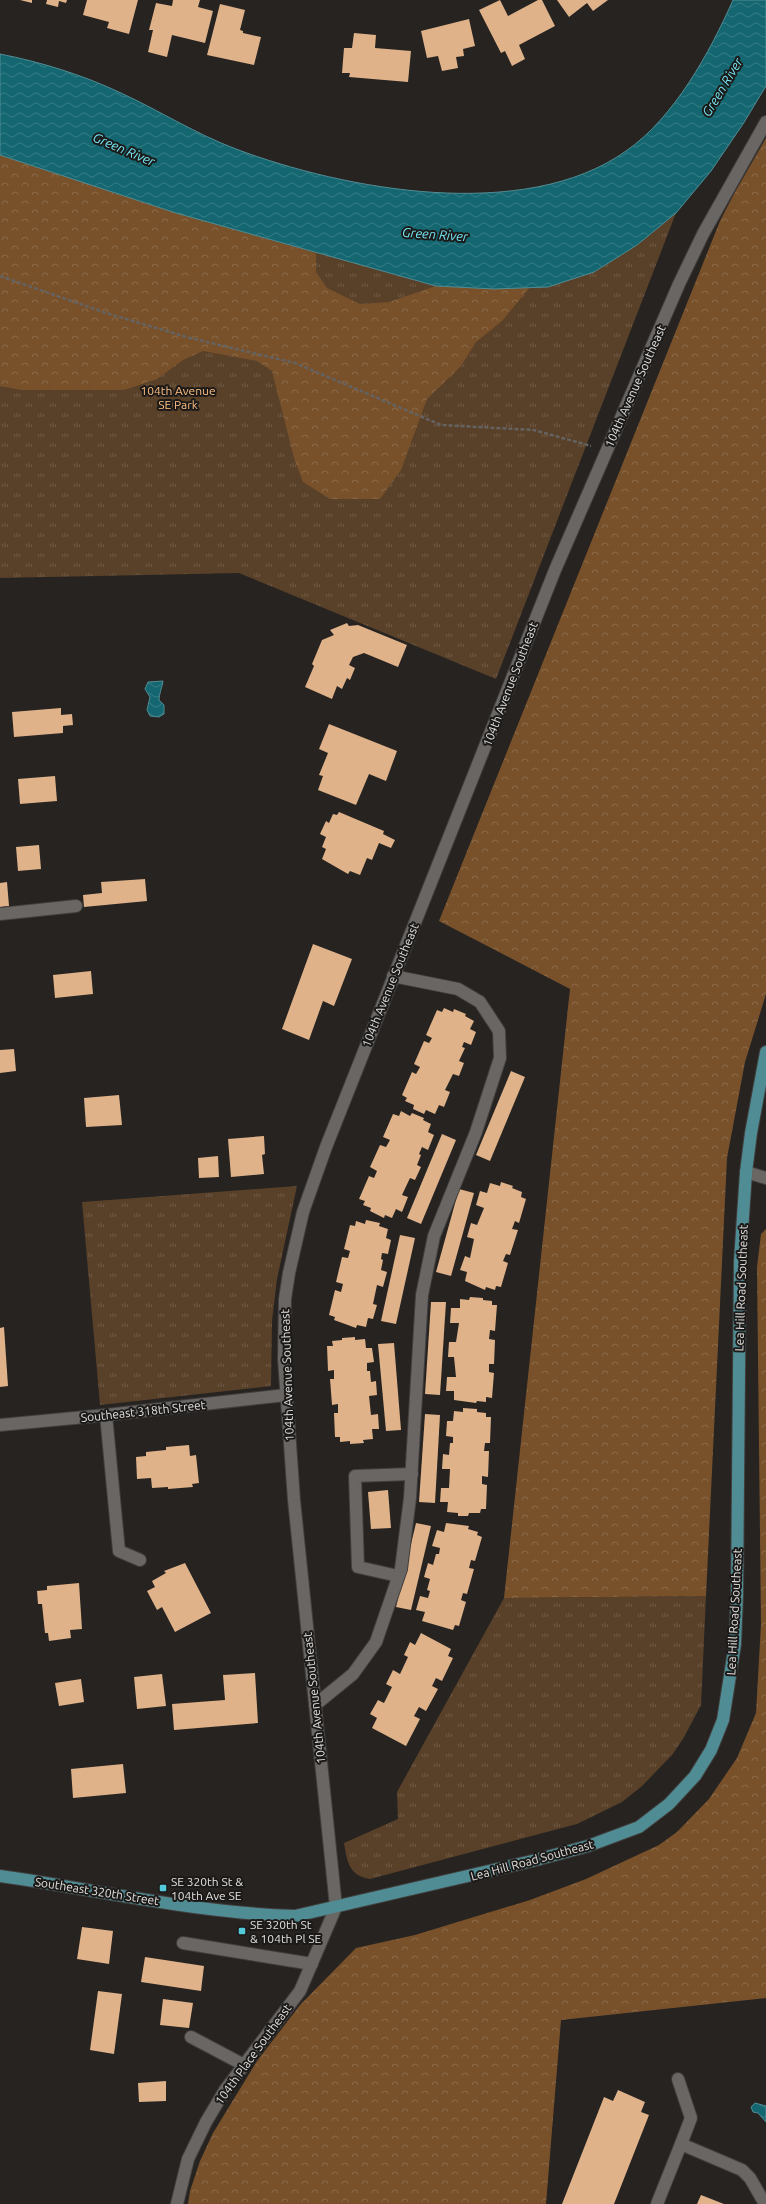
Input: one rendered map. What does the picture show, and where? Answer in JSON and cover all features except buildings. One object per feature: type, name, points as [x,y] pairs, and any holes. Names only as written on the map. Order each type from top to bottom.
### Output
[{"type":"main road","name":"Lea Hill Road Southeast","points":[[336,1907],[532,1861],[588,1846],[639,1827],[669,1804],[695,1776],[711,1750],[723,1720],[735,1644],[738,1587],[739,1306],[746,1172],[751,1133],[766,1052]]},
{"type":"main road","name":"Southeast 320th Street","points":[[0,1876],[192,1907],[260,1915],[295,1916],[336,1907]]},
{"type":"street","name":"104th Avenue Southeast","points":[[336,1907],[293,1493],[286,1395],[285,1299],[303,1212],[326,1147],[393,976],[555,570],[703,234],[766,122]]},
{"type":"street","points":[[0,914],[76,906]]},
{"type":"street","points":[[315,1705],[353,1674],[376,1642],[398,1576],[409,1505],[412,1474],[422,1296],[434,1236],[476,1132],[500,1058],[499,1031],[480,1002],[458,989],[393,976]]},
{"type":"street","points":[[746,1172],[766,1178]]},
{"type":"street","name":"Southeast 318th Street","points":[[0,1425],[286,1395]]},
{"type":"street","points":[[106,1415],[119,1551],[140,1560]]},
{"type":"street","points":[[398,1576],[358,1567],[355,1476],[412,1474]]},
{"type":"street","name":"104th Place Southeast","points":[[177,2204],[188,2159],[206,2122],[244,2065],[300,1991],[336,1907]]},
{"type":"street","points":[[183,1943],[312,1964]]},
{"type":"street","points":[[191,2037],[244,2065]]},
{"type":"street","points":[[657,2204],[691,2118],[678,2079]]},
{"type":"street","points":[[681,2144],[742,2170],[750,2178],[766,2204]]},
{"type":"path","points":[[0,276],[106,314],[190,338],[302,365],[441,426],[534,430],[607,450]]},
{"type":"green space","points":[[766,138],[766,994],[745,1062],[727,1158],[706,1596],[504,1598],[570,989],[439,921],[720,221]]},
{"type":"green space","name":"104th Avenue SE Park","points":[[0,155],[176,213],[436,286],[594,272],[637,245],[676,213],[496,679],[239,573],[0,578]]},
{"type":"green space","points":[[0,155],[176,213],[316,253],[316,272],[327,288],[360,304],[389,302],[436,286],[494,289],[530,287],[502,321],[476,342],[461,366],[427,399],[401,470],[380,499],[330,499],[303,482],[294,458],[272,371],[257,361],[203,351],[183,360],[157,379],[124,390],[21,390],[0,386]]},
{"type":"green space","points":[[297,1186],[277,1279],[272,1321],[271,1386],[100,1405],[82,1202]]},
{"type":"green space","points":[[766,1229],[766,1998],[561,2020],[546,2204],[188,2204],[190,2191],[200,2161],[213,2133],[257,2061],[300,2005],[356,1948],[415,1935],[530,1900],[586,1879],[659,1845],[677,1832],[709,1799],[737,1758],[756,1713],[761,1624],[757,1267],[761,1234]]},
{"type":"green space","points":[[706,1596],[701,1705],[683,1739],[672,1755],[642,1786],[622,1802],[577,1824],[370,1879],[358,1875],[353,1871],[346,1856],[344,1843],[398,1819],[397,1792],[504,1598]]},
{"type":"water","name":"Green River","points":[[733,0],[766,0],[766,86],[743,124],[711,171],[676,213],[637,245],[594,272],[548,287],[494,289],[436,286],[176,213],[0,155],[0,54],[46,65],[92,80],[221,143],[280,164],[329,177],[381,187],[434,192],[487,193],[538,187],[585,173],[626,151],[660,121],[689,83],[702,62]]},
{"type":"water","points":[[163,681],[159,700],[164,705],[164,714],[159,717],[150,716],[147,710],[150,697],[145,689],[148,682]]},
{"type":"water","points":[[755,2103],[766,2106],[766,2122],[758,2113],[753,2112],[751,2107]]},
{"type":"place","name":"SE 320th St & 104th Ave SE","points":[[163,1888]]},
{"type":"place","name":"SE 320th St & 104th Pl SE","points":[[242,1931]]}]
